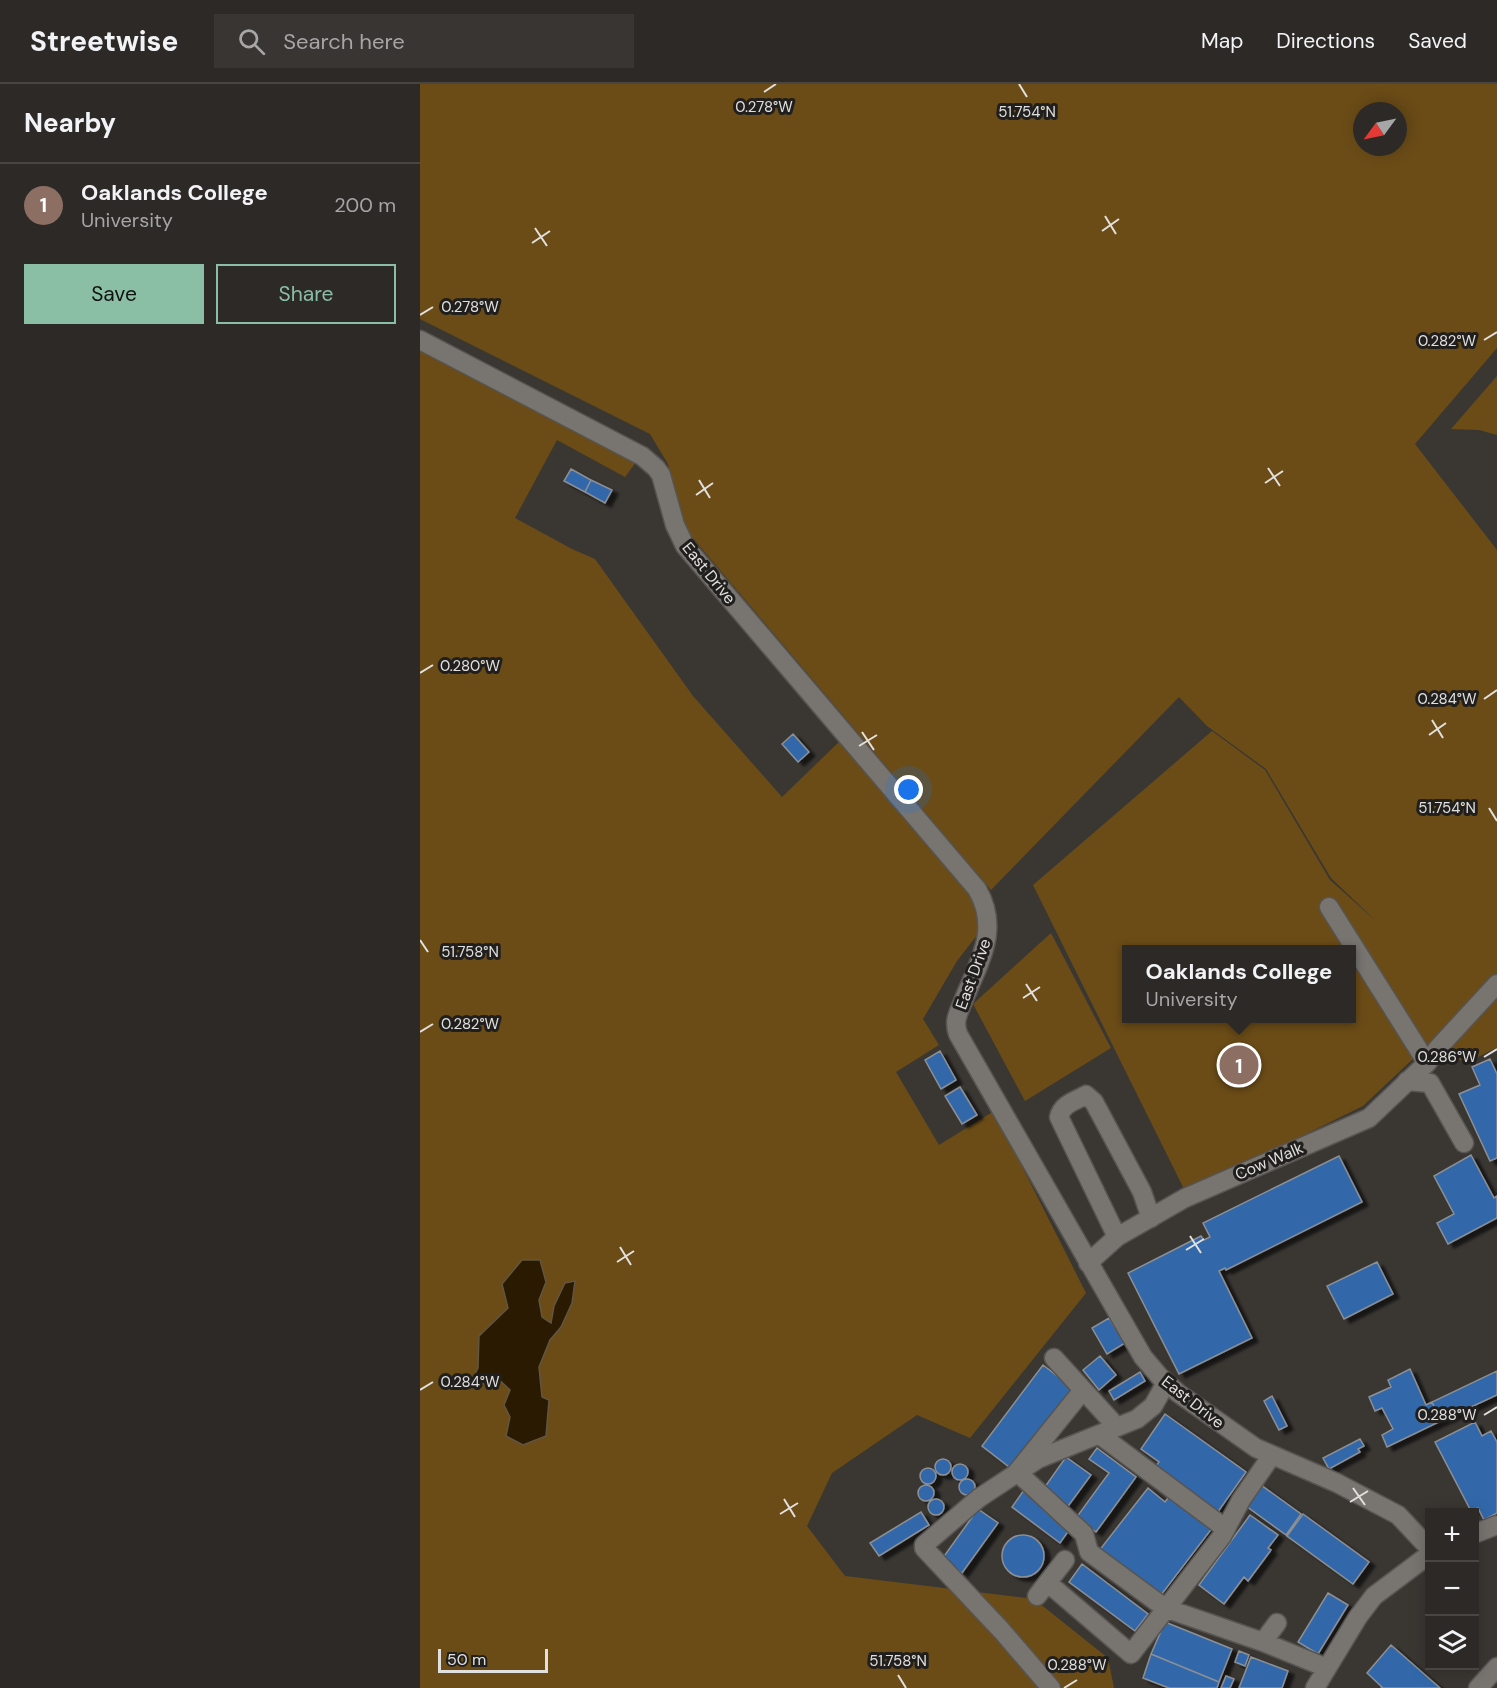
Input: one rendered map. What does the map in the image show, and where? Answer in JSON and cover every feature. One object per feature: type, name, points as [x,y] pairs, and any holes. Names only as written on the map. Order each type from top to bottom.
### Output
[{"type":"lane","name":"East Drive","points":[[420,340],[642,456],[662,475],[675,525],[685,546],[977,889],[986,907],[988,933],[983,953],[955,1020],[955,1026],[963,1045],[1143,1357],[1178,1393],[1256,1448],[1337,1483],[1379,1497],[1425,1545]]},
{"type":"lane","points":[[1329,907],[1353,945]]},
{"type":"lane","points":[[1356,950],[1427,1064]]},
{"type":"lane","name":"Cow Walk","points":[[1088,1263],[1117,1237],[1185,1198],[1369,1118],[1427,1064],[1438,1047],[1497,984]]},
{"type":"lane","points":[[1407,1082],[1430,1083],[1464,1143]]},
{"type":"lane","points":[[1117,1237],[1059,1117],[1064,1107],[1086,1095],[1094,1102],[1142,1192],[1151,1218]]},
{"type":"lane","points":[[1054,1358],[1083,1390],[1108,1431],[1226,1529]]},
{"type":"lane","points":[[1051,1688],[1006,1635],[924,1548],[927,1541],[971,1505],[1038,1459],[1137,1419],[1153,1406],[1166,1383]]},
{"type":"lane","points":[[1017,1472],[1083,1390]]},
{"type":"lane","points":[[1065,1560],[1042,1590],[1131,1654],[1222,1536],[1241,1500],[1272,1455]]},
{"type":"lane","points":[[1017,1472],[1084,1534],[1089,1552],[1165,1608],[1263,1642],[1327,1668]]},
{"type":"lane","points":[[1479,1532],[1497,1525]]},
{"type":"lane","points":[[1315,1688],[1358,1617],[1374,1596],[1425,1555]]},
{"type":"lane","points":[[1263,1642],[1277,1623]]},
{"type":"lane","points":[[1478,1688],[1497,1667]]},
{"type":"shaded area","points":[[420,84],[1497,84],[1497,348],[1415,444],[1497,550],[1497,976],[1468,1007],[1363,1106],[1186,1193],[1033,885],[1212,731],[1265,770],[1330,880],[1377,922],[1331,878],[1266,769],[1207,726],[1179,697],[991,890],[681,524],[668,464],[650,434],[420,319]]},
{"type":"shaded area","points":[[420,343],[639,458],[625,477],[557,440],[515,518],[595,559],[693,696],[782,797],[839,742],[976,900],[981,930],[957,961],[923,1019],[939,1045],[896,1072],[939,1145],[994,1111],[1086,1293],[970,1438],[917,1415],[832,1473],[807,1526],[845,1576],[1034,1599],[1108,1658],[1114,1688],[420,1688]]},
{"type":"shaded area","points":[[1497,376],[1497,435],[1479,430],[1451,429]]},
{"type":"shaded area","points":[[1051,933],[1111,1048],[1025,1101],[973,1004]]},
{"type":"shaded area","points":[[1497,997],[1497,1049],[1462,1061],[1453,1056],[1449,1049]]},
{"type":"shaded area","points":[[522,1260],[540,1260],[546,1282],[539,1300],[542,1317],[551,1323],[554,1306],[565,1283],[575,1281],[572,1303],[561,1327],[550,1340],[539,1367],[542,1397],[549,1400],[546,1436],[523,1445],[506,1436],[510,1417],[504,1405],[510,1390],[493,1374],[469,1385],[478,1368],[479,1336],[508,1308],[502,1284]]},
{"type":"building","points":[[571,469],[591,480],[585,492],[564,481]]},
{"type":"building","points":[[591,480],[612,490],[605,503],[585,492]]},
{"type":"building","points":[[793,734],[809,752],[798,762],[782,744]]},
{"type":"building","points":[[940,1051],[956,1080],[941,1089],[925,1060]]},
{"type":"building","points":[[1490,1059],[1497,1074],[1497,1158],[1490,1161],[1459,1094],[1480,1085],[1472,1067]]},
{"type":"building","points":[[960,1087],[977,1115],[962,1124],[945,1096]]},
{"type":"building","points":[[1471,1155],[1494,1198],[1497,1196],[1497,1218],[1448,1244],[1437,1223],[1454,1214],[1434,1176]]},
{"type":"building","points":[[1339,1156],[1362,1202],[1226,1270],[1225,1268],[1219,1271],[1252,1338],[1179,1374],[1128,1273],[1201,1236],[1204,1240],[1210,1237],[1203,1223]]},
{"type":"building","points":[[1377,1262],[1393,1294],[1344,1319],[1327,1286]]},
{"type":"building","points":[[1109,1318],[1125,1343],[1107,1354],[1092,1328]]},
{"type":"building","points":[[1100,1356],[1116,1375],[1099,1390],[1083,1370]]},
{"type":"building","points":[[1043,1365],[1074,1389],[1013,1470],[982,1446]]},
{"type":"building","points":[[1410,1369],[1426,1405],[1432,1402],[1441,1421],[1387,1447],[1382,1435],[1393,1429],[1382,1408],[1375,1411],[1369,1397],[1391,1387],[1388,1380]]},
{"type":"building","points":[[1497,1371],[1497,1395],[1441,1421],[1432,1402]]},
{"type":"building","points":[[1140,1372],[1145,1381],[1114,1400],[1109,1391]]},
{"type":"building","points":[[1272,1396],[1287,1426],[1279,1430],[1264,1401]]},
{"type":"building","points":[[1165,1414],[1246,1472],[1215,1516],[1152,1471],[1159,1462],[1141,1449]]},
{"type":"building","points":[[1475,1422],[1482,1436],[1491,1431],[1497,1442],[1497,1513],[1484,1520],[1479,1508],[1469,1508],[1435,1442]]},
{"type":"building","points":[[1360,1439],[1364,1446],[1358,1449],[1360,1452],[1329,1469],[1323,1458]]},
{"type":"building","points":[[1097,1448],[1136,1477],[1096,1532],[1076,1518],[1109,1473],[1089,1459]]},
{"type":"building","points":[[1066,1457],[1091,1475],[1066,1509],[1042,1491]]},
{"type":"building","points":[[940,1459],[946,1459],[951,1467],[949,1473],[940,1475],[935,1470],[935,1464]]},
{"type":"building","points":[[957,1464],[963,1464],[968,1472],[966,1478],[957,1480],[952,1475],[952,1469]]},
{"type":"building","points":[[928,1468],[934,1470],[936,1476],[934,1482],[928,1484],[922,1482],[920,1476],[922,1470]]},
{"type":"building","points":[[967,1479],[973,1481],[975,1487],[973,1493],[967,1495],[961,1493],[959,1487],[961,1481]]},
{"type":"building","points":[[926,1485],[932,1487],[934,1493],[932,1499],[926,1501],[920,1499],[918,1493],[920,1487]]},
{"type":"building","points":[[1261,1485],[1301,1514],[1286,1535],[1246,1506]]},
{"type":"building","points":[[1148,1488],[1165,1502],[1171,1494],[1213,1527],[1158,1599],[1098,1552]]},
{"type":"building","points":[[1024,1490],[1072,1526],[1060,1543],[1012,1507]]},
{"type":"building","points":[[933,1499],[939,1499],[944,1507],[942,1513],[933,1515],[928,1510],[928,1504]]},
{"type":"building","points":[[978,1509],[998,1523],[962,1573],[942,1559]]},
{"type":"building","points":[[921,1512],[929,1525],[879,1556],[870,1543]]},
{"type":"building","points":[[1303,1514],[1369,1562],[1353,1584],[1287,1536]]},
{"type":"building","points":[[1250,1515],[1278,1535],[1268,1548],[1271,1550],[1248,1581],[1244,1577],[1224,1604],[1199,1585]]},
{"type":"building","points":[[1023,1535],[1038,1541],[1044,1556],[1038,1571],[1023,1577],[1008,1571],[1002,1556],[1008,1541]]},
{"type":"building","points":[[1082,1564],[1148,1614],[1135,1631],[1069,1582]]},
{"type":"building","points":[[1328,1593],[1348,1605],[1318,1654],[1298,1642]]},
{"type":"building","points":[[1165,1622],[1232,1649],[1219,1682],[1151,1654]]},
{"type":"building","points":[[1391,1645],[1440,1688],[1381,1688],[1367,1673]]},
{"type":"building","points":[[1239,1651],[1249,1655],[1245,1666],[1235,1662]]},
{"type":"building","points":[[1151,1654],[1219,1682],[1217,1688],[1169,1688],[1143,1678]]},
{"type":"building","points":[[1251,1657],[1288,1671],[1282,1688],[1239,1688]]},
{"type":"building","points":[[1226,1676],[1234,1679],[1230,1688],[1221,1688]]},
{"type":"place","name":"Oaklands College","points":[[1239,1065]]}]
